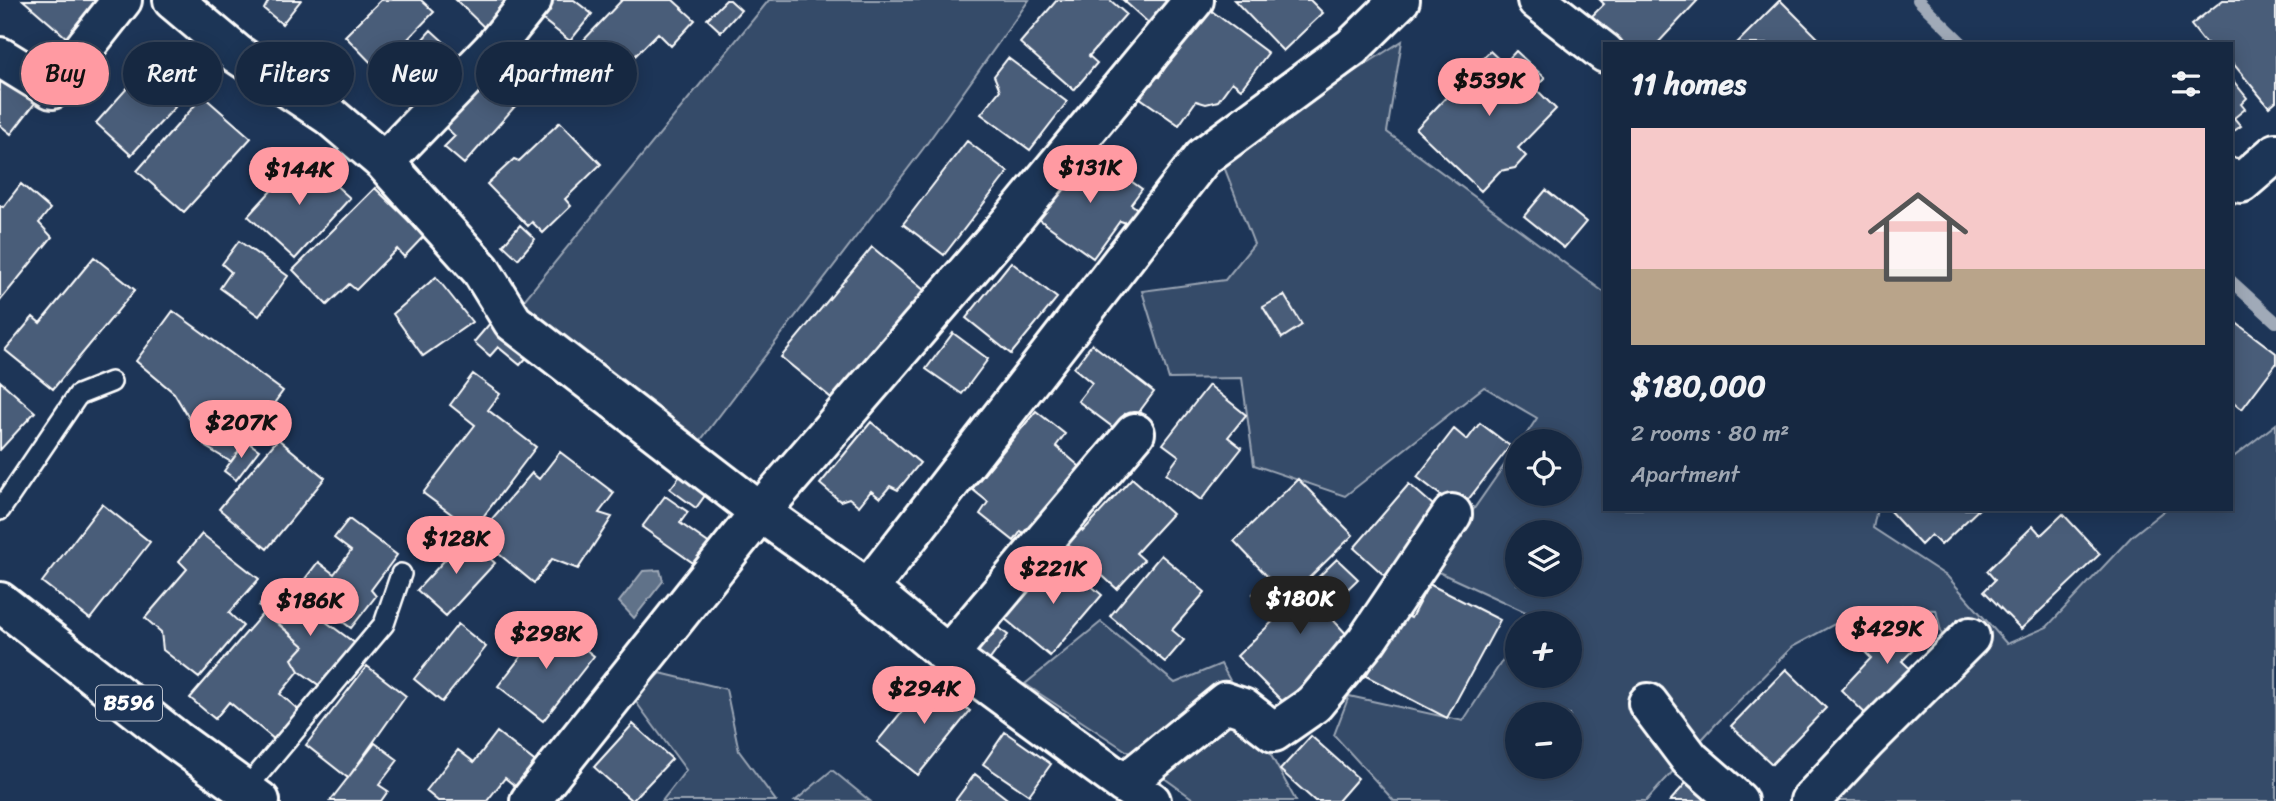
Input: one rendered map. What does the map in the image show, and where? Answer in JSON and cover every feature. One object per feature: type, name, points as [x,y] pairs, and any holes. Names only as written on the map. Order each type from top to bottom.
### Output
[{"type":"street","points":[[0,57],[52,89],[122,0]]},
{"type":"street","points":[[173,0],[237,54],[330,116],[384,162],[481,270],[513,322],[760,512],[868,589],[948,655],[1138,793],[1224,702],[1243,708],[1274,732],[1314,704],[1367,640],[1451,514]]},
{"type":"street","points":[[384,162],[492,50],[532,0]]},
{"type":"street","points":[[530,801],[760,512],[1012,220],[1194,0]]},
{"type":"street","points":[[868,589],[1203,157],[1352,47],[1401,0]]},
{"type":"street","points":[[1537,0],[1603,52]]},
{"type":"street","points":[[2233,179],[2241,183],[2276,153]]},
{"type":"street","points":[[948,655],[1135,433]]},
{"type":"street","name":"B596","points":[[0,602],[252,796]]},
{"type":"street","points":[[1810,801],[1970,637]]},
{"type":"street","points":[[1648,703],[1690,758],[1738,801]]},
{"type":"lane","points":[[0,510],[78,395],[111,382]]},
{"type":"lane","points":[[252,796],[384,624],[401,574]]},
{"type":"shaded area","points":[[769,0],[1029,0],[923,149],[700,441],[520,305]]},
{"type":"shaded area","points":[[1402,41],[1387,132],[1603,292],[1603,511],[1877,511],[1873,528],[1948,577],[2007,644],[2047,627],[2132,536],[2163,511],[2233,511],[2233,457],[2276,424],[2276,801],[1837,801],[1841,793],[1953,684],[1936,610],[1866,607],[1792,647],[1715,725],[1646,801],[1394,801],[1334,735],[1349,696],[1463,721],[1505,656],[1505,688],[1582,688],[1582,611],[1523,611],[1432,569],[1505,464],[1505,506],[1582,506],[1582,429],[1530,429],[1537,418],[1484,387],[1345,496],[1254,465],[1242,378],[1169,379],[1142,291],[1225,280],[1254,244],[1223,164],[1302,105]]},
{"type":"shaded area","points":[[660,570],[663,581],[634,618],[619,602],[643,571]]},
{"type":"shaded area","points":[[1101,622],[1175,683],[1221,664],[1296,801],[1196,801],[1025,684]]},
{"type":"shaded area","points":[[660,673],[726,689],[739,751],[776,801],[662,801],[686,770],[633,698]]},
{"type":"shaded area","points":[[832,770],[870,801],[795,801]]},
{"type":"building","points":[[23,0],[99,0],[67,38]]},
{"type":"building","points":[[269,0],[301,0],[282,24],[264,9]]},
{"type":"building","points":[[381,0],[421,0],[434,12],[405,42],[368,42],[368,60],[354,42],[345,36]]},
{"type":"building","points":[[456,0],[513,0],[492,35]]},
{"type":"building","points":[[550,0],[574,0],[592,14],[570,41],[538,16]]},
{"type":"building","points":[[622,0],[673,0],[695,20],[671,46],[658,33],[637,54],[637,42],[582,42]]},
{"type":"building","points":[[726,0],[730,0],[741,10],[721,32],[707,19]]},
{"type":"building","points":[[1057,0],[1110,0],[1126,14],[1089,56],[1097,63],[1074,90],[1020,43]]},
{"type":"building","points":[[1123,0],[1175,0],[1152,26]]},
{"type":"building","points":[[1234,0],[1310,0],[1323,13],[1283,51]]},
{"type":"building","points":[[1600,0],[1698,0],[1659,42],[1619,42],[1592,16],[1604,4]]},
{"type":"building","points":[[1780,0],[1820,40],[1818,42],[1738,42]]},
{"type":"building","points":[[2223,0],[2276,0],[2276,101],[2269,107],[2233,63],[2233,42],[2204,42],[2191,25]]},
{"type":"building","points":[[1209,9],[1268,53],[1241,89],[1232,82],[1218,101],[1206,104],[1196,101],[1179,125],[1136,95],[1152,72],[1159,77],[1169,62],[1159,60]]},
{"type":"building","points":[[431,30],[444,42],[420,42]]},
{"type":"building","points":[[1490,51],[1504,64],[1516,51],[1545,78],[1535,88],[1556,109],[1518,148],[1526,156],[1515,168],[1500,171],[1481,191],[1416,129]]},
{"type":"building","points":[[1008,58],[1067,102],[1030,150],[981,114],[1000,90],[994,76]]},
{"type":"building","points":[[462,59],[470,66],[462,75]]},
{"type":"building","points":[[0,77],[21,89],[21,105],[33,105],[11,134],[0,125]]},
{"type":"building","points":[[2233,80],[2247,98],[2241,104],[2245,109],[2234,118],[2241,126],[2233,132]]},
{"type":"building","points":[[476,87],[476,105],[516,105],[464,164],[444,147],[455,136],[443,125]]},
{"type":"building","points":[[123,93],[123,105],[175,107],[131,155],[96,123]]},
{"type":"building","points":[[195,105],[213,105],[251,138],[184,212],[137,171]]},
{"type":"building","points":[[409,105],[435,105],[423,118]]},
{"type":"building","points":[[560,122],[601,164],[565,199],[571,206],[543,233],[532,222],[528,226],[487,184],[514,159],[519,161]]},
{"type":"building","points":[[967,141],[1008,172],[944,255],[903,224]]},
{"type":"building","points":[[303,156],[350,198],[295,259],[248,216]]},
{"type":"building","points":[[1097,157],[1142,189],[1131,204],[1140,211],[1130,224],[1120,221],[1093,258],[1036,217],[1075,162],[1088,170]]},
{"type":"building","points":[[21,184],[50,209],[39,223],[52,237],[0,301],[0,206],[3,207]]},
{"type":"building","points":[[375,188],[424,236],[404,257],[397,249],[356,290],[349,284],[327,305],[293,270]]},
{"type":"building","points":[[1546,190],[1586,222],[1564,248],[1524,216]]},
{"type":"building","points":[[520,225],[535,239],[518,259],[503,245]]},
{"type":"building","points":[[239,241],[288,276],[259,316],[220,288],[231,272],[222,264]]},
{"type":"building","points":[[872,247],[931,296],[840,405],[781,357]]},
{"type":"building","points":[[94,257],[135,290],[53,389],[5,350],[33,317],[40,323]]},
{"type":"building","points":[[1011,262],[1057,298],[1011,354],[966,318]]},
{"type":"building","points":[[436,277],[472,322],[423,356],[393,314]]},
{"type":"building","points":[[1284,295],[1302,325],[1282,338],[1263,307]]},
{"type":"building","points":[[173,311],[283,391],[231,462],[206,447],[174,393],[136,361]]},
{"type":"building","points":[[2233,321],[2276,353],[2276,364],[2242,409],[2233,402]]},
{"type":"building","points":[[491,322],[529,355],[520,365],[498,347],[490,356],[474,342]]},
{"type":"building","points":[[953,333],[988,359],[962,394],[926,369]]},
{"type":"building","points":[[1092,344],[1154,392],[1133,420],[1125,414],[1114,428],[1078,401],[1092,383],[1074,368]]},
{"type":"building","points":[[473,374],[500,394],[488,410],[536,447],[473,530],[423,493],[475,425],[450,405]]},
{"type":"building","points":[[0,381],[35,412],[0,450]]},
{"type":"building","points":[[1209,385],[1246,415],[1228,437],[1242,448],[1201,500],[1166,474],[1179,456],[1163,444]]},
{"type":"building","points":[[1036,411],[1065,434],[1056,446],[1086,472],[1030,539],[1021,531],[1014,541],[980,514],[988,502],[972,489]]},
{"type":"building","points":[[871,422],[920,463],[898,490],[890,486],[880,498],[871,491],[859,506],[849,498],[840,501],[820,484]]},
{"type":"building","points":[[1480,423],[1505,442],[1505,452],[1460,510],[1417,477],[1454,429],[1467,440]]},
{"type":"building","points":[[278,439],[325,478],[267,549],[219,509]]},
{"type":"building","points":[[246,441],[259,450],[236,480],[224,471]]},
{"type":"building","points":[[560,452],[614,493],[599,513],[612,517],[578,569],[552,559],[534,583],[477,536],[532,473],[539,479]]},
{"type":"building","points":[[680,476],[706,494],[696,508],[670,489]]},
{"type":"building","points":[[1132,478],[1172,514],[1136,553],[1144,560],[1117,589],[1061,538],[1075,523],[1083,531]]},
{"type":"building","points":[[1298,479],[1353,535],[1272,614],[1253,594],[1269,578],[1234,541]]},
{"type":"building","points":[[1409,484],[1441,512],[1385,576],[1354,548]]},
{"type":"building","points":[[665,496],[688,512],[680,523],[714,547],[699,567],[642,527]]},
{"type":"building","points":[[102,504],[150,542],[90,619],[42,582]]},
{"type":"building","points":[[1890,511],[1977,511],[1941,545],[1931,535],[1921,545]]},
{"type":"building","points":[[2063,514],[2100,554],[2021,629],[1984,591],[1995,580],[1987,571],[2033,526],[2041,535]]},
{"type":"building","points":[[349,519],[397,555],[371,590],[376,596],[351,628],[298,588],[318,562],[334,574],[351,551],[334,538]]},
{"type":"building","points":[[202,534],[259,579],[229,613],[243,626],[199,678],[163,650],[161,632],[145,618],[187,569],[179,561]]},
{"type":"building","points":[[466,537],[495,563],[446,616],[417,590]]},
{"type":"building","points":[[1161,555],[1205,592],[1172,630],[1184,640],[1165,662],[1110,616]]},
{"type":"building","points":[[1056,556],[1102,595],[1050,656],[1004,618]]},
{"type":"building","points":[[1337,559],[1358,579],[1325,611],[1350,638],[1284,703],[1237,656]]},
{"type":"building","points":[[1429,584],[1500,620],[1447,718],[1366,676],[1400,613],[1411,618]]},
{"type":"building","points":[[267,595],[291,596],[356,644],[323,688],[299,671],[292,659],[304,646],[259,606]]},
{"type":"building","points":[[1902,606],[1930,633],[1902,661],[1920,678],[1876,724],[1841,690],[1871,658],[1861,648]]},
{"type":"building","points":[[264,612],[304,646],[292,659],[299,671],[280,694],[300,711],[275,740],[229,702],[215,719],[190,698]]},
{"type":"building","points":[[549,621],[594,656],[543,721],[498,686]]},
{"type":"building","points":[[989,621],[1008,635],[988,662],[968,647]]},
{"type":"building","points":[[458,624],[486,647],[442,702],[414,679]]},
{"type":"building","points":[[367,666],[406,696],[348,778],[306,745]]},
{"type":"building","points":[[1786,669],[1826,708],[1772,764],[1731,726]]},
{"type":"building","points":[[929,678],[970,711],[918,775],[877,742]]},
{"type":"building","points":[[633,724],[672,759],[632,801],[594,767]]},
{"type":"building","points":[[497,732],[538,764],[519,789],[505,778],[487,801],[438,801],[426,791],[458,750],[474,762]]},
{"type":"building","points":[[1005,732],[1051,764],[1029,795],[983,764]]},
{"type":"building","points":[[1311,736],[1358,778],[1338,801],[1315,801],[1280,770]]},
{"type":"building","points":[[375,743],[398,760],[379,785],[388,791],[381,801],[330,801]]},
{"type":"building","points":[[975,774],[1010,801],[955,801]]},
{"type":"building","points":[[1686,783],[1707,801],[1670,801]]},
{"type":"waterway","points":[[1918,0],[1961,42]]},
{"type":"waterway","points":[[2233,283],[2276,322]]}]
